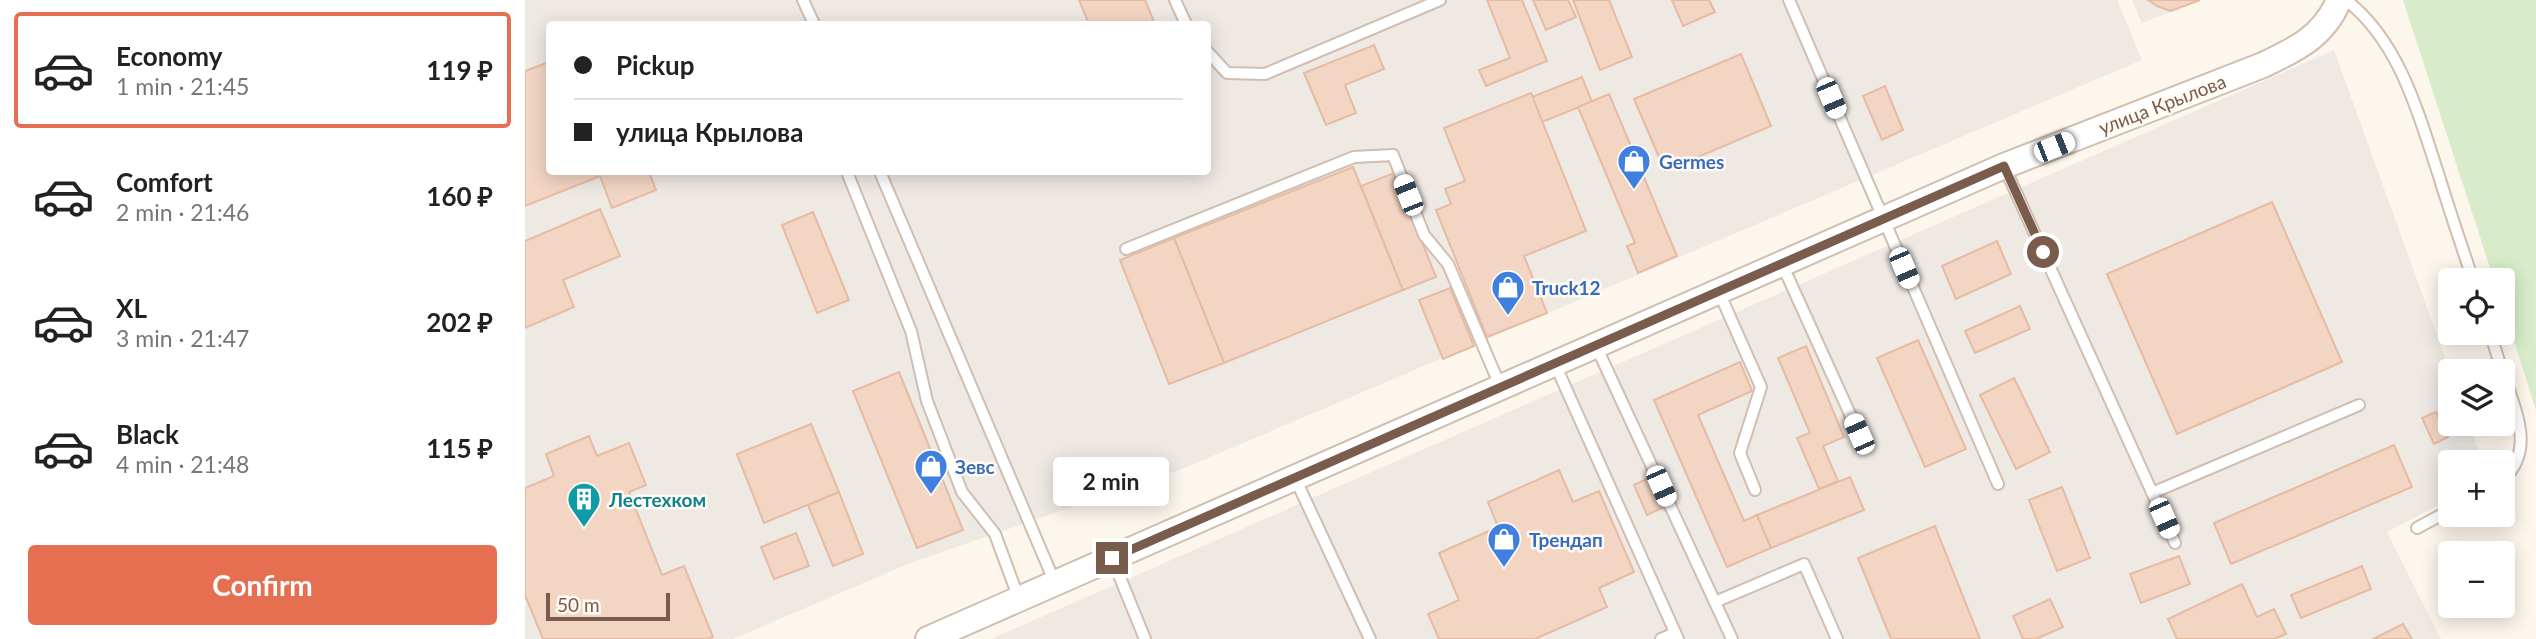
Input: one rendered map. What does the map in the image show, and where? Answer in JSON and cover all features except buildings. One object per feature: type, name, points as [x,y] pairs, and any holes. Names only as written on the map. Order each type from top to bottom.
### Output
[{"type":"street","name":"улица Крылова","points":[[927,639],[2004,166],[2303,47],[2333,15],[2339,0]]},
{"type":"lane","points":[[803,0],[813,21]]},
{"type":"lane","points":[[1175,0],[1185,21]]},
{"type":"lane","points":[[1211,55],[1227,73],[1265,74],[1440,0]]},
{"type":"lane","points":[[1789,0],[1998,484]]},
{"type":"lane","points":[[2346,0],[2361,12],[2379,34],[2398,66],[2422,123],[2469,268]]},
{"type":"lane","points":[[1126,249],[1354,157],[1393,155],[1424,235],[1448,264],[1501,388]]},
{"type":"lane","points":[[2004,166],[2175,543]]},
{"type":"lane","points":[[848,175],[911,331],[927,401],[962,492],[995,534],[1019,599]]},
{"type":"lane","points":[[881,175],[1055,583]]},
{"type":"lane","points":[[1782,264],[1859,434]]},
{"type":"lane","points":[[1719,292],[1761,387],[1739,453],[1755,490]]},
{"type":"lane","points":[[1596,346],[1732,639]]},
{"type":"lane","points":[[1555,364],[1677,636],[1661,639]]},
{"type":"lane","points":[[2152,493],[2359,405]]},
{"type":"lane","points":[[2515,410],[2523,434],[2524,450],[2515,466]]},
{"type":"lane","points":[[1295,478],[1370,639]]},
{"type":"lane","points":[[2417,528],[2438,517]]},
{"type":"lane","points":[[1112,558],[1145,639]]},
{"type":"lane","points":[[1715,602],[1804,564],[1837,639]]},
{"type":"shaded area","points":[[525,0],[2117,0],[2142,60],[1182,469],[910,563],[733,639],[525,639]]},
{"type":"shaded area","points":[[2132,0],[2201,0],[2142,23]]},
{"type":"shaded area","points":[[2334,50],[2438,338],[2438,345],[2441,345],[2446,359],[2438,359],[2438,436],[2473,436],[2479,450],[2438,450],[2438,505],[2387,532],[2441,639],[991,639]]},
{"type":"green space","points":[[2403,0],[2536,0],[2536,410],[2515,344],[2515,268],[2490,268]]},
{"type":"place","name":"Germes","points":[[1634,191]]},
{"type":"place","name":"Truck12","points":[[1508,317]]},
{"type":"place","name":"Зевс","points":[[931,496]]},
{"type":"place","name":"Лестехком","points":[[584,529]]},
{"type":"place","name":"Трендап","points":[[1504,569]]},
{"type":"route","points":[[1112,558],[2004,166],[2043,252]]}]
